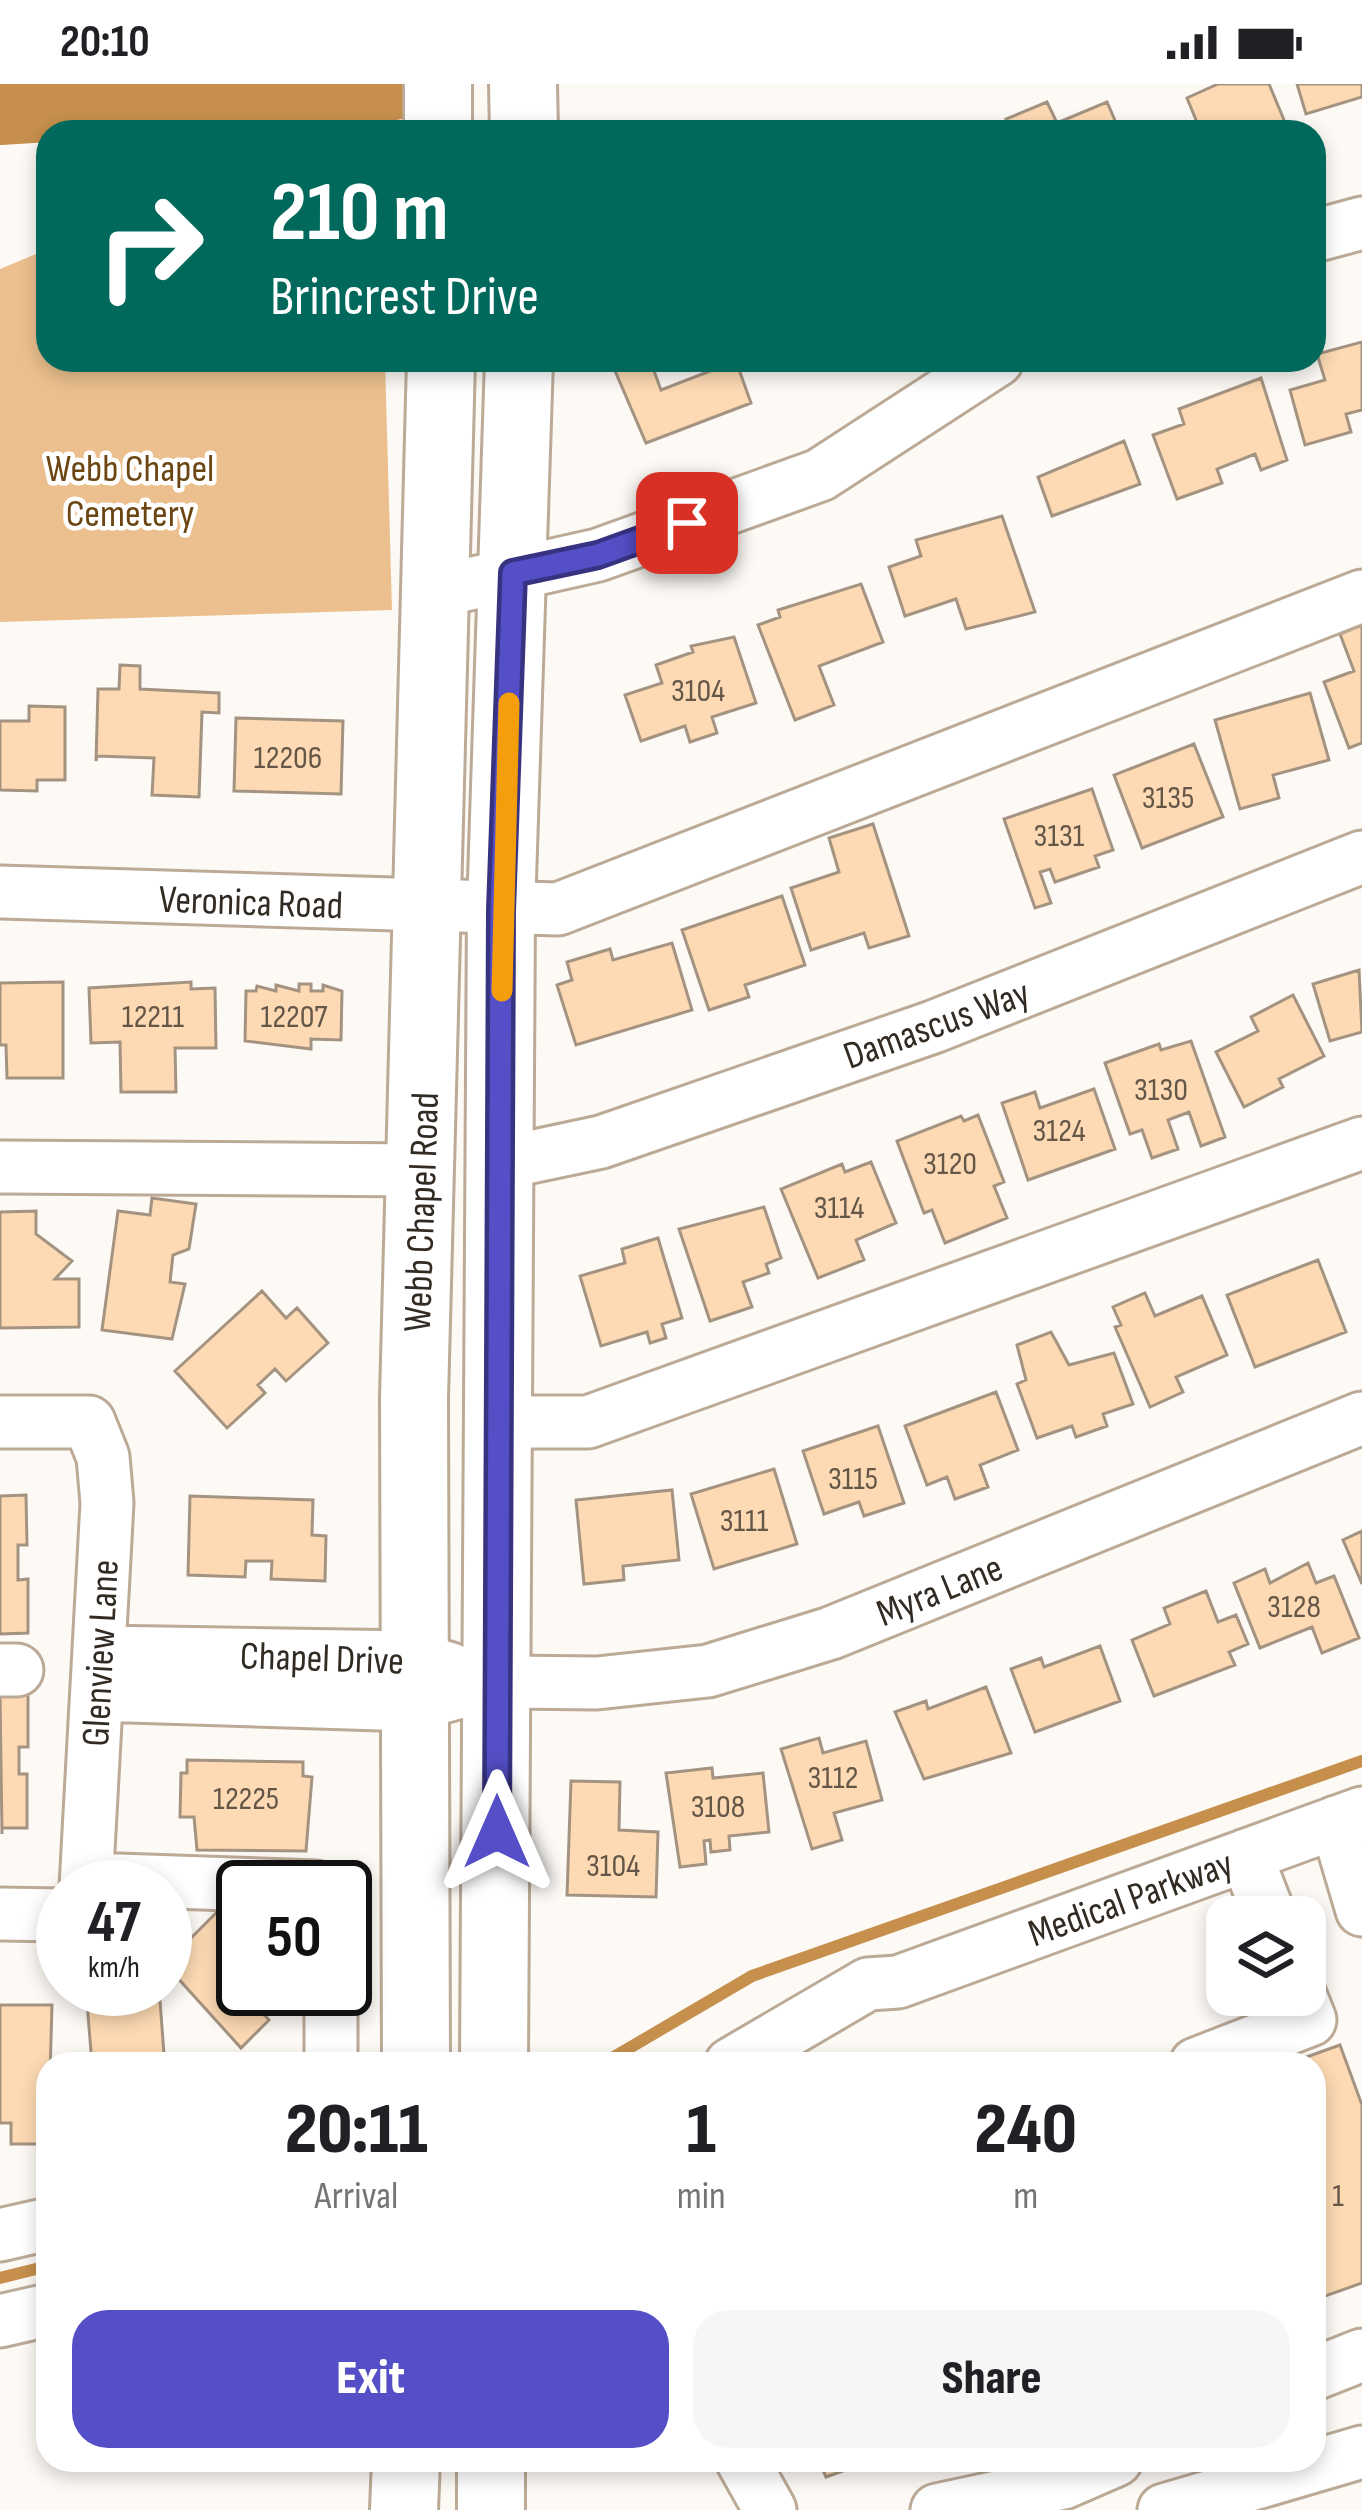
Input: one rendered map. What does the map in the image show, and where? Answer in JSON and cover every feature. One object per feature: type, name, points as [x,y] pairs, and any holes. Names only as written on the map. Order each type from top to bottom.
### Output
[{"type":"main road","points":[[437,84],[438,120]]},
{"type":"main road","points":[[523,84],[524,120]]},
{"type":"main road","name":"Webb Chapel Road","points":[[416,2052],[412,1681],[441,372]]},
{"type":"main road","name":"Webb Chapel Road","points":[[494,2052],[501,910],[519,372]]},
{"type":"main road","points":[[404,2510],[406,2472]]},
{"type":"main road","points":[[491,2472],[491,2510]]},
{"type":"street","points":[[1326,233],[1362,223]]},
{"type":"street","points":[[438,591],[598,555],[820,475],[979,372]]},
{"type":"street","name":"Veronica Road","points":[[0,892],[558,909],[1362,596]]},
{"type":"street","name":"Damascus Way","points":[[502,1163],[602,1142],[933,1027],[1362,857]]},
{"type":"street","points":[[501,1422],[588,1422],[1362,1142]]},
{"type":"street","points":[[0,1167],[422,1170]]},
{"type":"street","name":"Myra Lane","points":[[498,1682],[598,1683],[708,1671],[831,1633],[1362,1418]]},
{"type":"street","name":"Glenview Lane","points":[[0,1422],[89,1422],[104,1457],[107,1503],[98,1673],[82,1860]]},
{"type":"street","name":"Chapel Drive","points":[[98,1673],[498,1682]]},
{"type":"street","points":[[1349,1818],[1362,1910]]},
{"type":"street","name":"Medical Parkway","points":[[752,2052],[868,1984],[898,1982],[1349,1818]]},
{"type":"street","points":[[1246,1855],[1262,1896]]},
{"type":"street","points":[[0,1914],[36,1905]]},
{"type":"street","name":"Medical Parkway","points":[[816,2052],[880,2008],[898,1982]]},
{"type":"street","points":[[332,2016],[332,2052]]},
{"type":"street","points":[[1227,2052],[1310,2020],[1308,2016]]},
{"type":"street","points":[[0,2236],[36,2227]]},
{"type":"street","points":[[0,2321],[36,2312]]},
{"type":"street","points":[[1326,2369],[1362,2355]]},
{"type":"street","points":[[1326,2463],[1362,2452]]},
{"type":"street","points":[[749,2472],[770,2510]]},
{"type":"street","points":[[937,2510],[1063,2483],[1088,2472]]},
{"type":"street","points":[[1178,2508],[1296,2472]]},
{"type":"green space","name":"Webb Chapel Cemetery","points":[[36,254],[36,372],[385,372],[392,610],[0,622],[0,269]]},
{"type":"building","points":[[1218,84],[1269,84],[1284,120],[1196,120],[1187,98]]},
{"type":"building","points":[[1297,84],[1362,84],[1362,97],[1306,114]]},
{"type":"building","points":[[1047,102],[1056,120],[1006,120]]},
{"type":"building","points":[[1107,102],[1115,120],[1064,120]]},
{"type":"building","points":[[1362,342],[1362,410],[1346,414],[1351,432],[1305,445],[1290,390],[1325,380],[1326,352]]},
{"type":"building","points":[[616,372],[654,372],[661,390],[708,372],[740,372],[751,403],[646,443]]},
{"type":"building","points":[[1261,378],[1287,460],[1261,470],[1255,454],[1217,469],[1222,483],[1177,499],[1153,435],[1184,424],[1179,409]]},
{"type":"building","points":[[1124,441],[1140,484],[1052,516],[1038,477]]},
{"type":"building","points":[[1002,516],[1035,612],[966,629],[956,599],[905,616],[889,567],[921,556],[916,540]]},
{"type":"building","points":[[861,584],[883,642],[819,666],[834,705],[795,720],[758,625],[780,617],[778,610]]},
{"type":"building","points":[[1362,625],[1362,743],[1349,748],[1324,682],[1354,671],[1340,634]]},
{"type":"building","points":[[734,637],[756,703],[712,717],[717,733],[690,742],[685,726],[641,741],[625,695],[662,683],[656,665],[693,652],[691,646]]},
{"type":"building","points":[[120,665],[140,666],[140,689],[219,693],[219,713],[202,712],[199,797],[152,795],[154,758],[97,756],[96,761],[98,689],[119,689]]},
{"type":"building","points":[[1310,693],[1329,760],[1273,775],[1279,798],[1240,809],[1215,720]]},
{"type":"building","points":[[29,706],[65,707],[65,780],[37,780],[37,791],[0,790],[0,721],[29,721]]},
{"type":"building","points":[[236,718],[343,721],[341,794],[234,791]]},
{"type":"building","points":[[1194,744],[1223,817],[1142,848],[1114,775]]},
{"type":"building","points":[[1092,789],[1113,850],[1095,856],[1099,867],[1055,882],[1050,869],[1040,872],[1051,903],[1035,908],[1004,819]]},
{"type":"building","points":[[873,824],[909,936],[869,948],[864,933],[811,950],[791,888],[839,872],[829,838]]},
{"type":"building","points":[[782,896],[805,965],[745,985],[749,997],[709,1010],[682,930]]},
{"type":"building","points":[[672,943],[692,1010],[576,1045],[557,985],[572,980],[567,962],[610,949],[613,960]]},
{"type":"building","points":[[1359,970],[1362,1032],[1330,1041],[1313,984]]},
{"type":"building","points":[[63,982],[63,1078],[7,1078],[6,1045],[0,1045],[0,983]]},
{"type":"building","points":[[191,982],[191,989],[215,988],[216,1048],[175,1048],[176,1092],[121,1092],[120,1042],[91,1043],[89,988]]},
{"type":"building","points":[[299,984],[311,984],[311,991],[323,991],[323,985],[342,991],[341,1040],[311,1039],[311,1049],[245,1041],[246,991],[256,991],[257,986],[276,991],[276,985],[299,991]]},
{"type":"building","points":[[1293,995],[1324,1056],[1279,1079],[1283,1087],[1244,1107],[1216,1052],[1258,1031],[1251,1017]]},
{"type":"building","points":[[1191,1041],[1225,1137],[1201,1146],[1189,1112],[1168,1120],[1178,1149],[1152,1158],[1142,1130],[1130,1134],[1105,1063],[1159,1044],[1161,1050]]},
{"type":"building","points":[[1094,1089],[1115,1149],[1028,1180],[1002,1103],[1035,1092],[1040,1108]]},
{"type":"building","points":[[978,1115],[1004,1182],[994,1186],[1007,1218],[945,1243],[932,1210],[924,1213],[897,1141],[961,1116],[964,1121]]},
{"type":"building","points":[[871,1162],[896,1223],[856,1240],[864,1260],[818,1278],[781,1189],[842,1164],[845,1172]]},
{"type":"building","points":[[152,1198],[196,1204],[189,1249],[173,1255],[170,1282],[185,1284],[172,1339],[102,1330],[118,1211],[150,1215]]},
{"type":"building","points":[[764,1207],[781,1258],[766,1264],[769,1273],[743,1282],[752,1307],[710,1321],[679,1229]]},
{"type":"building","points":[[36,1211],[36,1234],[72,1261],[55,1279],[79,1279],[79,1327],[0,1328],[0,1212]]},
{"type":"building","points":[[658,1238],[682,1318],[662,1324],[666,1338],[650,1343],[647,1332],[601,1346],[580,1276],[625,1263],[622,1249]]},
{"type":"building","points":[[1318,1260],[1346,1332],[1255,1367],[1227,1295]]},
{"type":"building","points":[[262,1291],[286,1318],[297,1308],[328,1343],[286,1381],[275,1369],[258,1385],[265,1393],[227,1428],[175,1371]]},
{"type":"building","points":[[1145,1293],[1155,1316],[1202,1296],[1227,1355],[1176,1377],[1183,1392],[1150,1407],[1115,1327],[1121,1325],[1113,1307]]},
{"type":"building","points":[[1051,1332],[1069,1365],[1114,1353],[1133,1404],[1103,1414],[1107,1426],[1076,1437],[1072,1426],[1037,1438],[1017,1384],[1026,1380],[1017,1345]]},
{"type":"building","points":[[996,1392],[1018,1450],[980,1465],[988,1487],[955,1499],[947,1477],[927,1485],[905,1426]]},
{"type":"building","points":[[878,1426],[904,1503],[864,1516],[859,1502],[824,1514],[803,1451]]},
{"type":"building","points":[[774,1469],[797,1544],[714,1569],[691,1494]]},
{"type":"building","points":[[672,1490],[679,1560],[623,1566],[624,1580],[584,1584],[576,1500]]},
{"type":"building","points":[[26,1495],[27,1545],[18,1545],[18,1580],[28,1579],[28,1633],[0,1634],[0,1496]]},
{"type":"building","points":[[190,1496],[313,1500],[312,1535],[326,1536],[325,1581],[271,1579],[272,1561],[246,1561],[245,1577],[188,1575]]},
{"type":"building","points":[[1362,1531],[1362,1584],[1343,1540]]},
{"type":"building","points":[[1308,1563],[1316,1583],[1334,1576],[1359,1638],[1322,1653],[1312,1627],[1260,1648],[1234,1583],[1265,1569],[1270,1583]]},
{"type":"building","points":[[1206,1591],[1218,1622],[1236,1615],[1248,1644],[1229,1652],[1235,1665],[1154,1696],[1132,1640],[1170,1624],[1164,1608]]},
{"type":"building","points":[[1100,1646],[1120,1701],[1035,1732],[1011,1669],[1041,1658],[1044,1667]]},
{"type":"building","points":[[986,1687],[1011,1753],[924,1779],[895,1712],[926,1701],[928,1709]]},
{"type":"building","points":[[0,1695],[28,1695],[28,1747],[19,1747],[19,1774],[27,1774],[27,1828],[2,1828],[2,1834]]},
{"type":"building","points":[[819,1738],[823,1753],[866,1741],[882,1800],[834,1813],[842,1840],[812,1849],[781,1749]]},
{"type":"building","points":[[187,1760],[303,1762],[303,1776],[312,1777],[306,1851],[197,1850],[194,1817],[180,1817],[181,1773],[187,1773]]},
{"type":"building","points":[[712,1768],[713,1778],[763,1773],[769,1832],[729,1836],[730,1850],[711,1852],[710,1840],[704,1841],[706,1864],[680,1867],[666,1773]]},
{"type":"building","points":[[571,1781],[620,1782],[619,1830],[658,1832],[656,1897],[567,1895]]},
{"type":"building","points":[[216,1913],[216,2016],[265,2016],[269,2020],[241,2048],[192,1994],[192,1937]]},
{"type":"building","points":[[0,2005],[36,2005],[36,2016],[52,2016],[51,2052],[36,2052],[36,2144],[11,2144],[11,2123],[0,2123]]},
{"type":"building","points":[[88,2016],[161,2016],[164,2052],[91,2052]]},
{"type":"building","points":[[1340,2045],[1362,2105],[1362,2283],[1326,2296],[1326,2052],[1320,2052]]},
{"type":"waterway","points":[[0,109],[394,84]]},
{"type":"waterway","points":[[622,2052],[752,1976],[1362,1761]]},
{"type":"waterway","points":[[0,2278],[36,2269]]},
{"type":"slow traffic","points":[[502,991],[509,703]]},
{"type":"route","points":[[497,1832],[501,910],[513,573],[598,555],[687,523]]}]
